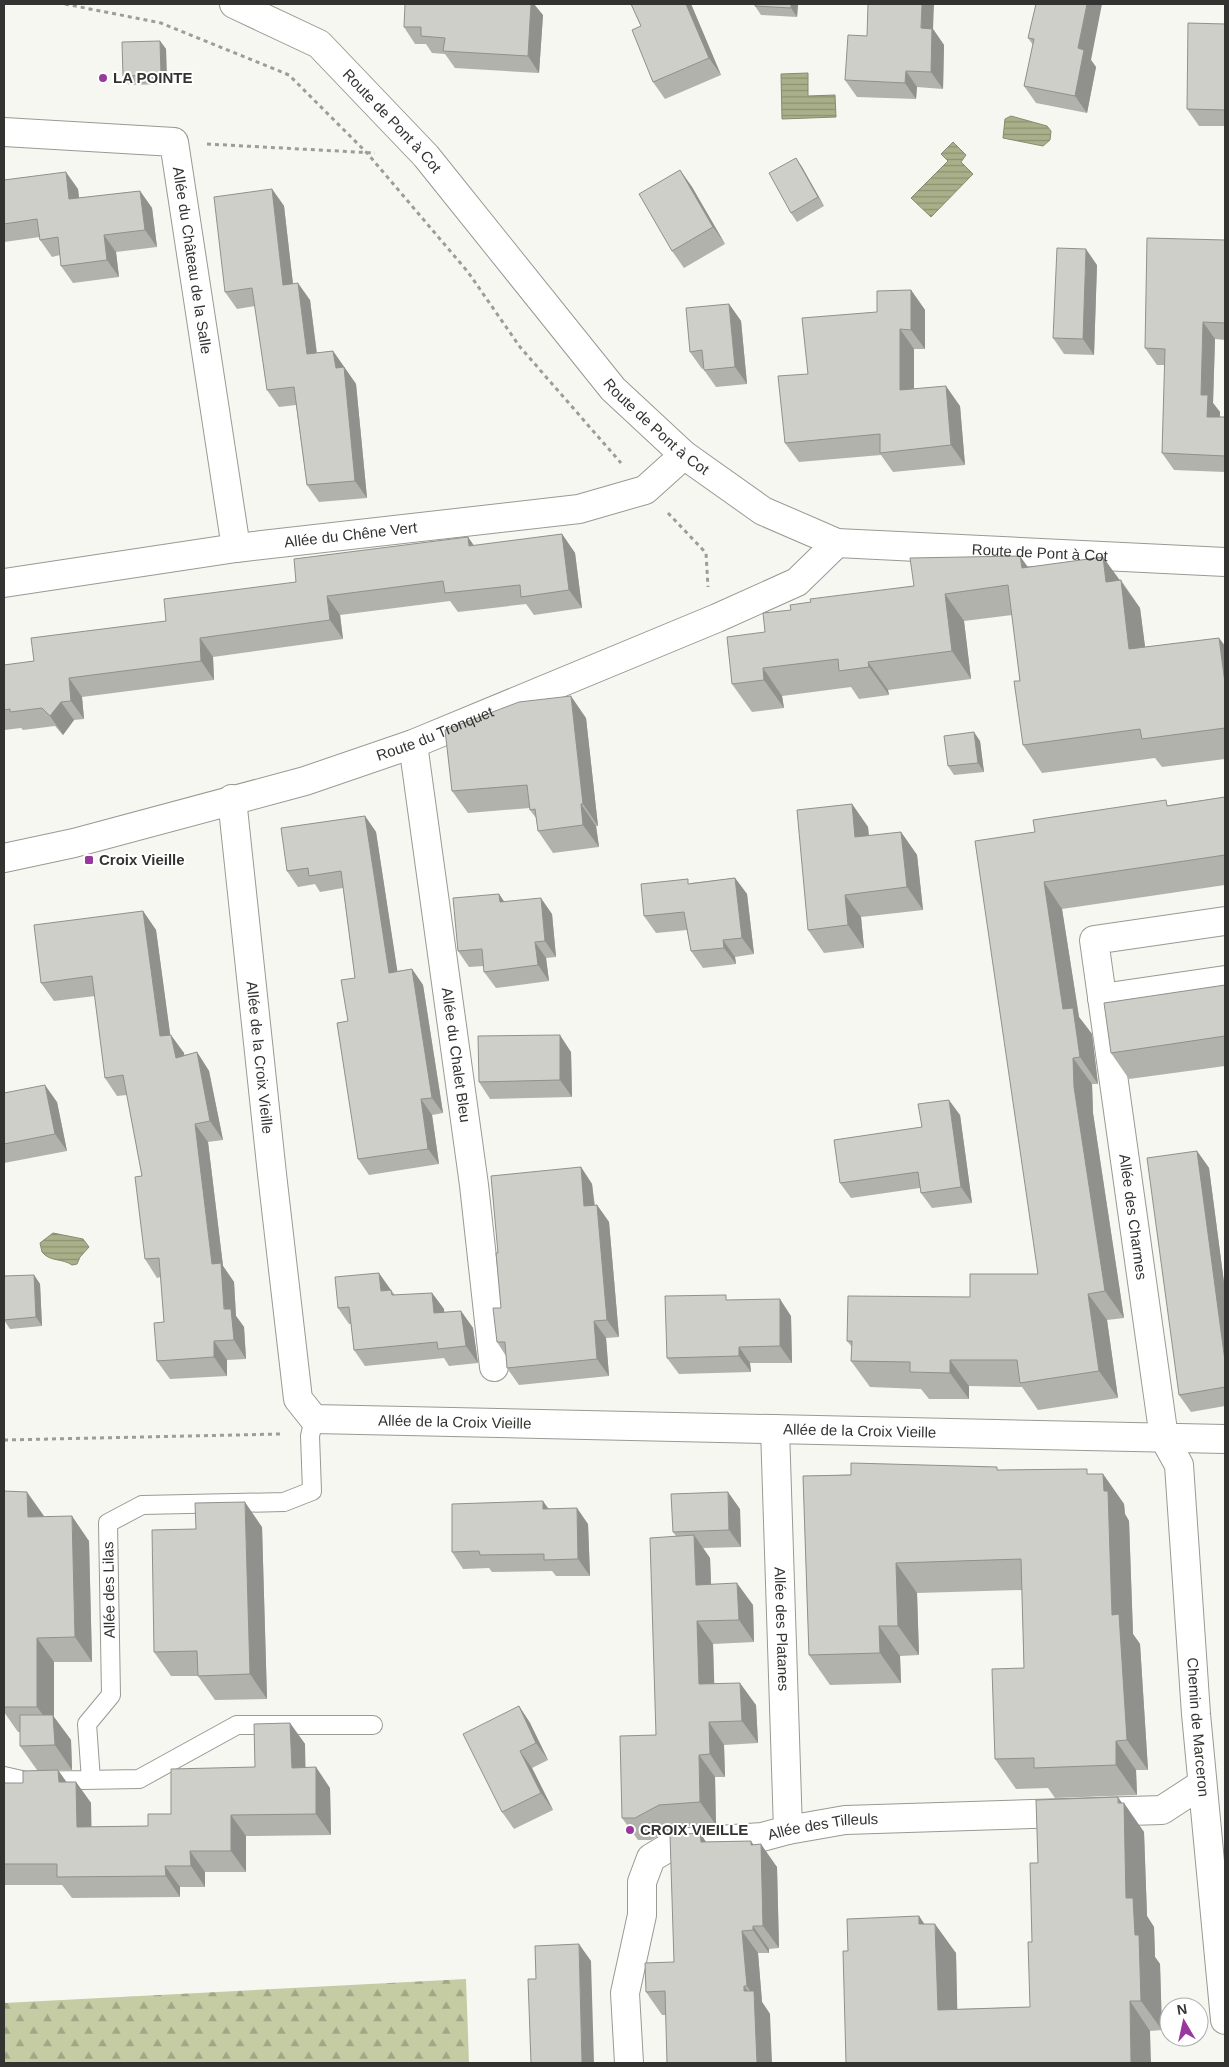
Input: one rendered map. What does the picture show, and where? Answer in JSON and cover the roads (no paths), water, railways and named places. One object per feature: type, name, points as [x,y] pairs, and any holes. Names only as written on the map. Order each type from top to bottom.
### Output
[{"type":"street","name":"Route de Pont à Cot","points":[[234,4],[319,44],[426,156],[613,389],[684,455],[763,511],[837,543],[1225,562]]},
{"type":"street","name":"Allée du Château de la Salle","points":[[4,132],[174,142],[236,548]]},
{"type":"street","name":"Allée du Chêne Vert","points":[[4,583],[236,548],[579,509],[645,490],[684,455]]},
{"type":"street","name":"Route du Tronquet","points":[[4,858],[74,843],[232,799],[305,781],[413,744],[717,618],[797,582],[837,543]]},
{"type":"street","name":"Allée du Chalet Bleu","points":[[413,744],[474,1184],[494,1367]]},
{"type":"street","name":"Allée de la Croix Vieille","points":[[232,799],[298,1399],[314,1419],[1225,1440]]},
{"type":"street","name":"Allée des Charmes","points":[[1164,1438],[1094,940],[1225,921]]},
{"type":"street","points":[[1102,998],[1225,980]]},
{"type":"street","name":"Allée des Platanes","points":[[775,1429],[788,1830]]},
{"type":"street","name":"Chemin de Marceron","points":[[1164,1438],[1179,1465],[1196,1714],[1225,2020]]},
{"type":"street","name":"Allée des Tilleuls","points":[[629,2063],[625,1993],[642,1915],[642,1882],[651,1858],[676,1843],[762,1838],[788,1830],[845,1820],[1162,1810],[1202,1784]]},
{"type":"lane","name":"Allée des Lilas","points":[[91,1780],[87,1724],[112,1696],[108,1523],[142,1505],[284,1502],[312,1490],[310,1436],[314,1419]]},
{"type":"lane","points":[[4,1776],[26,1781],[139,1779],[237,1725],[373,1725]]},
{"type":"place","name":"LA POINTE","points":[[103,78]]},
{"type":"place","name":"Croix Vieille","points":[[89,860]]},
{"type":"place","name":"CROIX VIEILLE","points":[[630,1830]]}]
